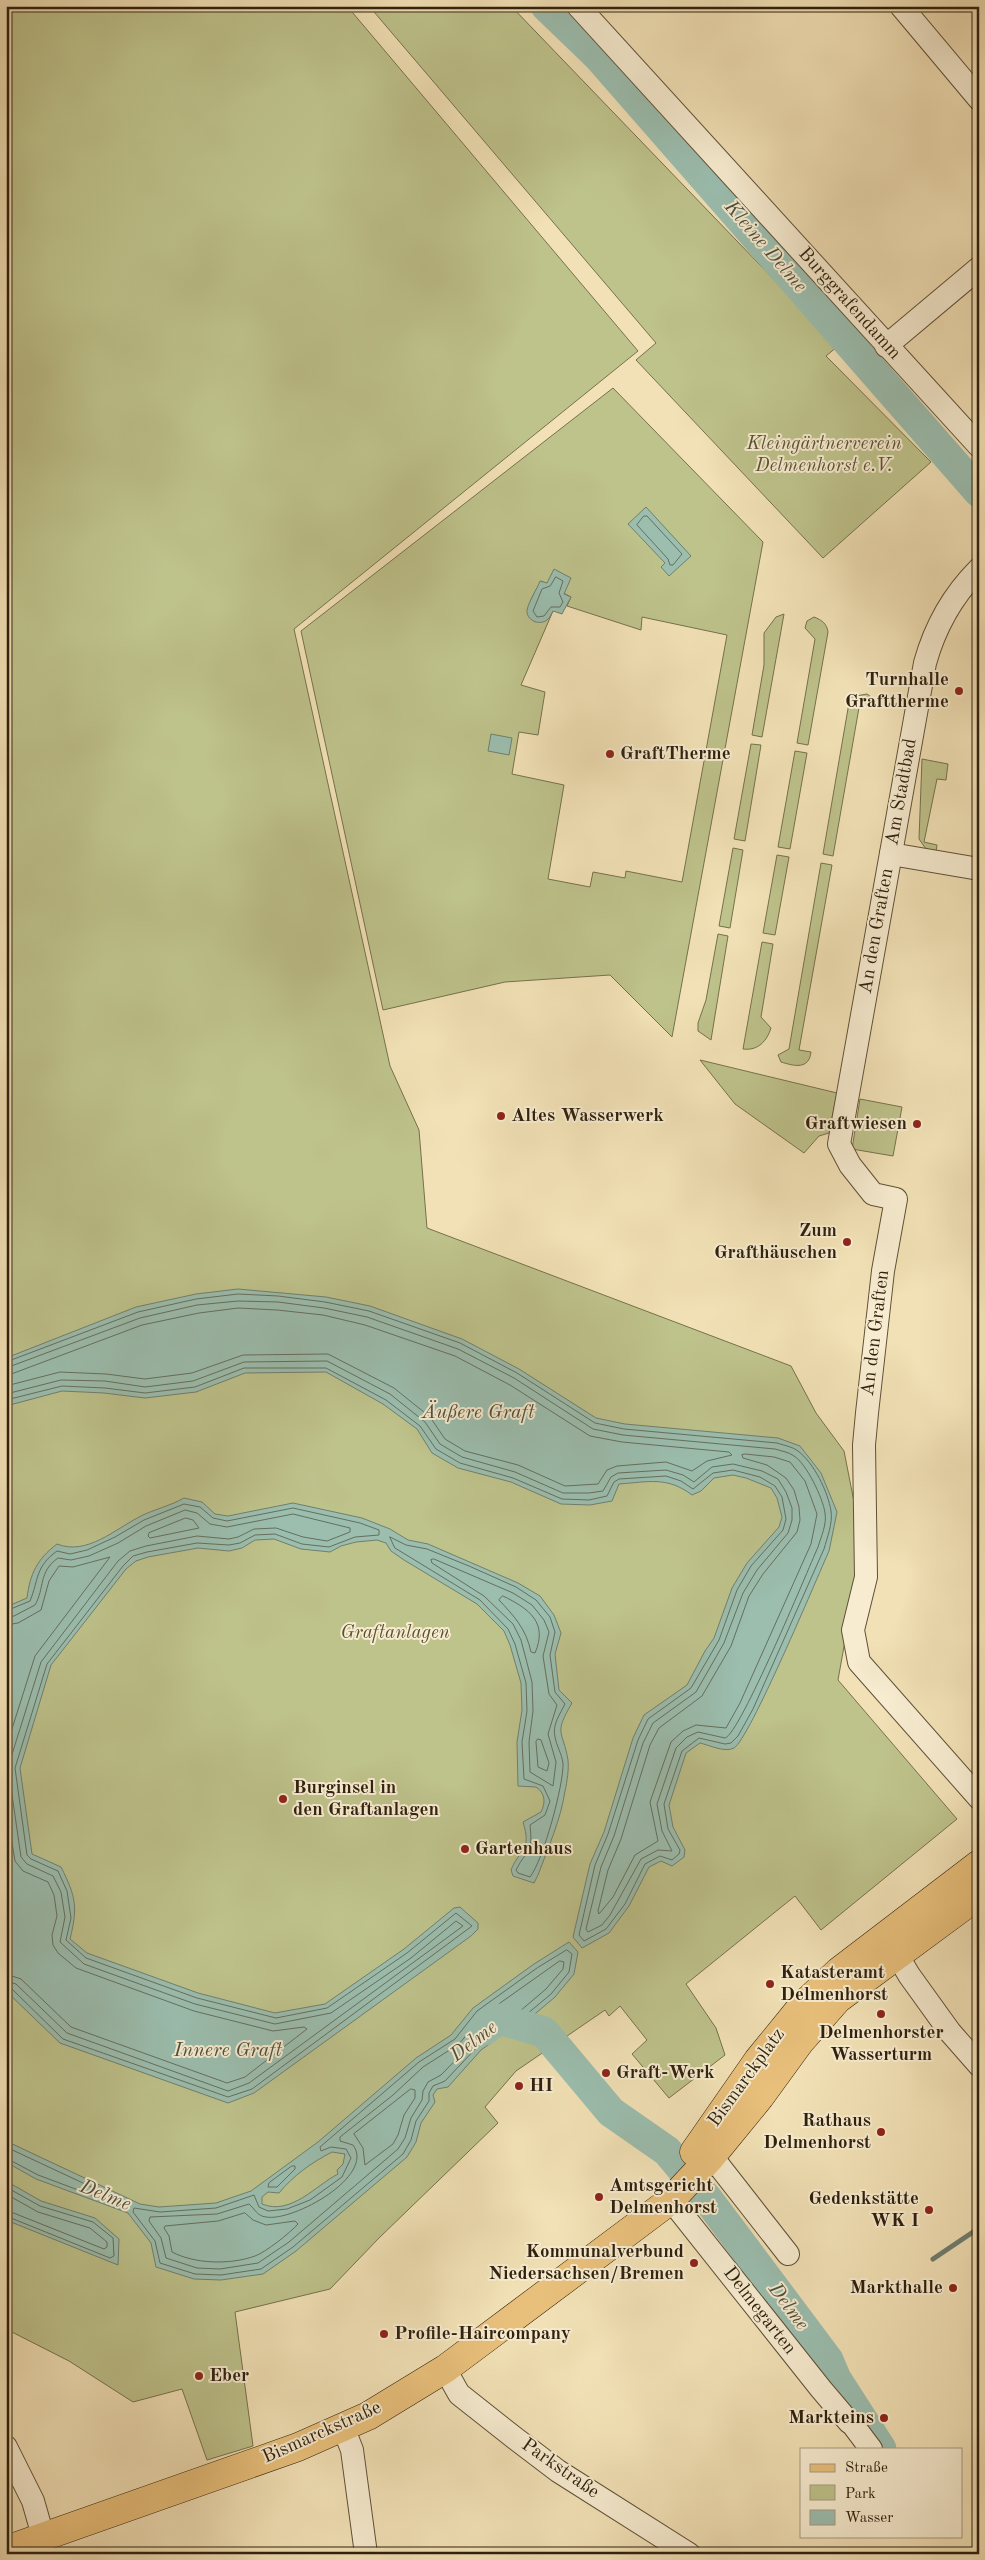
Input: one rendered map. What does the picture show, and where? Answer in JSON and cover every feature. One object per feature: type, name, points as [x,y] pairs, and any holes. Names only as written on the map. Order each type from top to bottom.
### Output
[{"type":"main road","points":[[892,1945],[979,1864]]},
{"type":"main road","points":[[892,1945],[979,1895]]},
{"type":"main road","name":"Bismarckplatz","points":[[689,2172],[758,2060],[802,2006],[838,1971],[892,1945]]},
{"type":"main road","name":"Bismarckstraße","points":[[6,2550],[43,2536],[103,2518],[266,2459],[368,2416],[445,2368],[552,2290],[627,2231],[689,2172]]},
{"type":"street","name":"Burggrafendamm","points":[[578,6],[979,446]]},
{"type":"street","points":[[901,6],[979,99]]},
{"type":"street","points":[[886,346],[979,268]]},
{"type":"street","name":"Am Stadtbad","points":[[979,569],[961,588],[932,639],[925,663],[891,854],[979,869]]},
{"type":"street","name":"An den Graften","points":[[891,854],[839,1144],[850,1165],[873,1194],[896,1199],[883,1272],[866,1414],[864,1445],[866,1577],[853,1630],[859,1662],[979,1798]]},
{"type":"street","points":[[892,1945],[914,1982],[979,2065]]},
{"type":"street","points":[[689,2172],[788,2254]]},
{"type":"street","name":"Delmegarten","points":[[689,2172],[820,2389],[870,2448]]},
{"type":"street","name":"Parkstraße","points":[[445,2368],[459,2394],[544,2460],[689,2554]]},
{"type":"street","points":[[343,2427],[352,2450],[366,2554]]},
{"type":"street","points":[[6,2448],[32,2501],[43,2536]]},
{"type":"green space","name":"Graftanlagen","points":[[6,6],[347,6],[638,351],[294,629],[390,1066],[419,1130],[427,1228],[791,1366],[816,1413],[844,1451],[856,1512],[855,1585],[838,1680],[957,1819],[821,1930],[795,1896],[686,1984],[716,2028],[725,2055],[669,2098],[632,2054],[647,2040],[620,2006],[609,2016],[605,2010],[516,2071],[485,2107],[498,2123],[379,2238],[330,2289],[235,2312],[253,2446],[207,2460],[182,2389],[133,2402],[69,2361],[6,2329]]},
{"type":"green space","name":"Kleingärtnerverein Delmenhorst e.V.","points":[[369,6],[511,6],[838,346],[826,356],[931,462],[823,558],[636,360],[656,343]]},
{"type":"green space","points":[[613,388],[763,542],[672,1037],[610,975],[505,982],[383,1010],[301,631]],"holes":[[[541,581],[571,597],[567,606],[641,630],[642,617],[727,635],[682,882],[626,871],[625,878],[593,872],[590,887],[548,879],[564,785],[512,774],[519,732],[538,735],[545,692],[521,685],[553,611],[535,622],[529,612],[530,602]]]},
{"type":"green space","points":[[784,614],[762,737],[752,735],[764,665],[764,633],[776,617]]},
{"type":"green space","points":[[814,617],[824,623],[828,632],[808,745],[797,743],[815,639],[805,628],[807,621]]},
{"type":"green space","points":[[867,694],[874,699],[872,704],[860,702],[833,856],[823,854],[850,697]]},
{"type":"green space","points":[[751,744],[761,745],[745,841],[734,839]]},
{"type":"green space","points":[[795,751],[807,753],[790,849],[778,847]]},
{"type":"green space","points":[[922,759],[948,764],[946,780],[937,779],[924,842],[937,845],[936,852],[926,849],[919,839]]},
{"type":"green space","points":[[733,848],[743,850],[730,928],[719,926]]},
{"type":"green space","points":[[777,855],[789,857],[775,935],[763,933]]},
{"type":"green space","points":[[821,863],[832,865],[799,1050],[811,1052],[810,1058],[804,1064],[791,1065],[781,1062],[778,1055],[789,1049]]},
{"type":"green space","points":[[718,934],[728,936],[711,1040],[698,1031],[698,1023],[706,1000]]},
{"type":"green space","points":[[762,942],[773,944],[761,1017],[771,1028],[767,1037],[757,1047],[743,1049]]},
{"type":"green space","points":[[700,1060],[837,1093],[829,1133],[819,1136],[804,1153],[735,1104]]},
{"type":"green space","points":[[860,1099],[902,1107],[893,1156],[852,1149]]},
{"type":"water","points":[[646,507],[691,556],[669,576],[661,567],[665,563],[628,524]]},
{"type":"water","points":[[554,569],[571,578],[564,594],[571,597],[562,614],[553,611],[544,622],[534,621],[527,614],[529,603],[540,581],[547,583]]},
{"type":"water","points":[[491,734],[512,738],[509,755],[488,751]]},
{"type":"water","name":"Äußere Graft","points":[[238,1289],[326,1297],[370,1306],[462,1339],[519,1369],[596,1418],[625,1424],[778,1438],[800,1446],[821,1473],[837,1512],[829,1551],[798,1623],[742,1738],[734,1748],[726,1750],[700,1743],[686,1753],[669,1805],[673,1827],[685,1850],[684,1857],[672,1866],[661,1861],[649,1867],[629,1906],[609,1933],[582,1948],[573,1937],[590,1864],[604,1832],[633,1738],[644,1715],[687,1685],[714,1638],[732,1588],[747,1563],[779,1527],[782,1517],[777,1498],[771,1488],[733,1475],[714,1478],[701,1491],[692,1495],[683,1489],[666,1483],[639,1482],[619,1484],[612,1501],[590,1505],[561,1504],[511,1482],[458,1468],[432,1453],[417,1429],[383,1404],[326,1372],[245,1373],[196,1392],[145,1398],[104,1393],[62,1391],[6,1406],[6,1358],[136,1307],[196,1294]]},
{"type":"water","name":"Innere Graft","points":[[184,1498],[202,1502],[215,1514],[228,1516],[293,1503],[362,1518],[390,1529],[408,1540],[428,1544],[518,1583],[540,1596],[554,1615],[561,1633],[555,1654],[559,1690],[572,1703],[561,1727],[568,1764],[563,1802],[554,1833],[534,1883],[513,1876],[511,1870],[526,1844],[523,1822],[541,1812],[544,1805],[543,1795],[536,1787],[518,1786],[517,1742],[522,1710],[521,1683],[504,1631],[477,1604],[404,1560],[391,1551],[386,1543],[377,1540],[356,1542],[341,1546],[330,1552],[301,1549],[274,1539],[255,1540],[242,1548],[229,1551],[198,1548],[148,1557],[136,1561],[126,1569],[51,1665],[20,1768],[32,1854],[61,1867],[73,1895],[75,1910],[70,1939],[87,1953],[198,1993],[275,2013],[325,2004],[404,1949],[454,1908],[460,1907],[478,1923],[478,1929],[471,1936],[254,2093],[228,2103],[60,2043],[6,1991],[6,1607],[27,1598],[30,1582],[36,1568],[44,1555],[57,1544],[79,1547],[90,1544],[141,1516]]},
{"type":"water","points":[[569,1942],[578,1952],[574,1974],[555,1997],[511,2034],[502,2035],[481,2050],[448,2087],[437,2089],[433,2095],[435,2102],[421,2123],[416,2142],[407,2157],[296,2251],[263,2274],[221,2280],[194,2279],[156,2267],[151,2243],[128,2213],[36,2179],[6,2162],[6,2141],[140,2204],[159,2207],[216,2203],[251,2191],[318,2142],[416,2058],[451,2035],[473,2008],[534,1964]],"holes":[[[332,2152],[345,2154],[343,2164],[337,2170],[338,2174],[303,2198],[283,2206],[273,2207],[262,2204],[262,2197],[268,2192],[279,2193],[297,2175],[317,2161]]]},
{"type":"water","points":[[6,2181],[41,2201],[95,2218],[119,2239],[118,2265],[6,2220]]},
{"type":"waterway","name":"Kleine Delme","points":[[546,6],[598,56],[979,492]]},
{"type":"waterway","name":"Delme","points":[[484,2030],[499,2019],[544,2032],[611,2112],[667,2151],[709,2201],[828,2360],[836,2379],[880,2448]]},
{"type":"waterway","points":[[933,2259],[979,2228]]},
{"type":"place","name":"Turnhalle Grafttherme","points":[[959,691]]},
{"type":"place","name":"GraftTherme","points":[[610,754]]},
{"type":"place","name":"Altes Wasserwerk","points":[[501,1116]]},
{"type":"place","name":"Graftwiesen","points":[[917,1124]]},
{"type":"place","name":"Zum Grafthäuschen","points":[[847,1242]]},
{"type":"place","name":"Burginsel in den Graftanlagen","points":[[283,1799]]},
{"type":"place","name":"Gartenhaus","points":[[465,1849]]},
{"type":"place","name":"Katasteramt Delmenhorst","points":[[770,1984]]},
{"type":"place","name":"Delmenhorster Wasserturm","points":[[881,2014]]},
{"type":"place","name":"Graft-Werk","points":[[606,2073]]},
{"type":"place","name":"HI","points":[[519,2086]]},
{"type":"place","name":"Rathaus Delmenhorst","points":[[881,2132]]},
{"type":"place","name":"Amtsgericht Delmenhorst","points":[[599,2197]]},
{"type":"place","name":"Gedenkstätte WK I","points":[[929,2210]]},
{"type":"place","name":"Kommunalverbund Niedersachsen/Bremen","points":[[694,2263]]},
{"type":"place","name":"Markthalle","points":[[953,2288]]},
{"type":"place","name":"Profile-Haircompany","points":[[384,2334]]},
{"type":"place","name":"Eber","points":[[199,2376]]},
{"type":"place","name":"Markteins","points":[[884,2418]]}]
